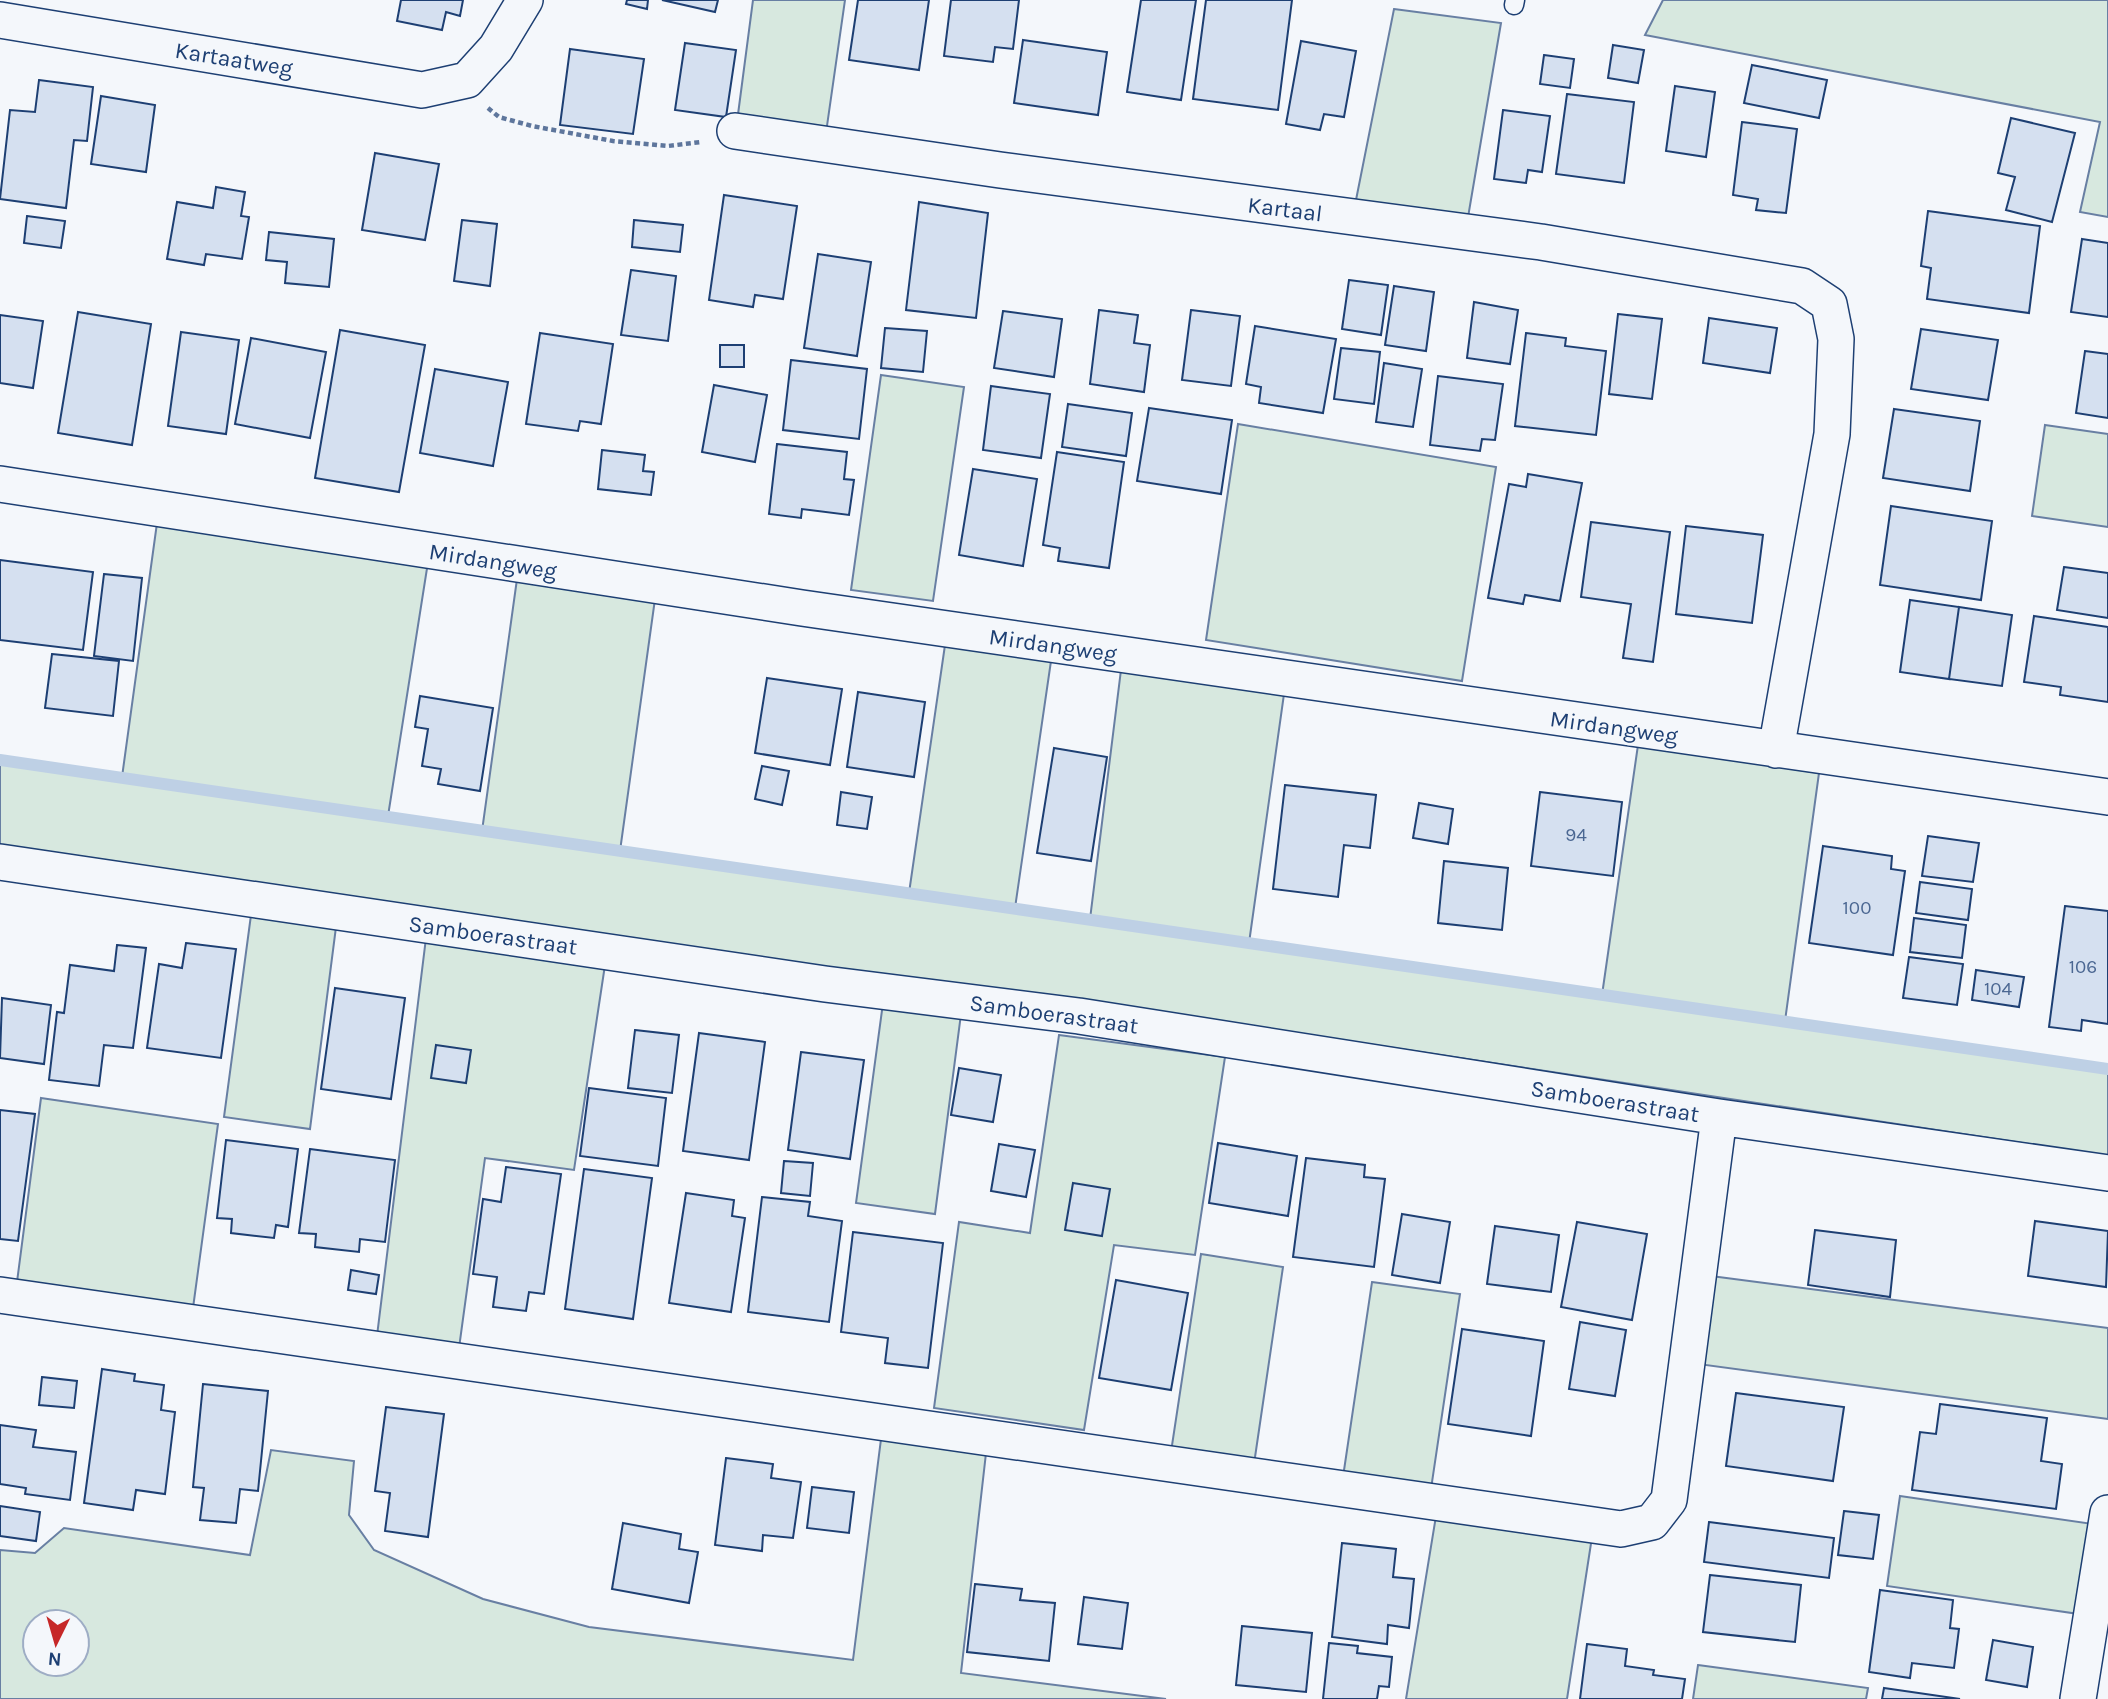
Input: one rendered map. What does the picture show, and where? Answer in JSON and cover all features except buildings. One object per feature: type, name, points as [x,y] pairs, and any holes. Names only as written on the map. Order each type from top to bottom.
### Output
[{"type":"street","points":[[467,80],[496,48],[525,0]]},
{"type":"street","name":"Kartaatweg","points":[[0,20],[422,90],[467,80]]},
{"type":"street","name":"Kartaal","points":[[735,131],[1026,174],[1541,242],[1802,286],[1829,304],[1836,339],[1832,433],[1776,750]]},
{"type":"street","name":"Mirdangweg","points":[[0,484],[802,608],[2108,797]]},
{"type":"street","name":"Samboerastraat","points":[[0,862],[811,982],[1079,1016],[1719,1117],[2108,1173]]},
{"type":"street","points":[[0,1295],[1621,1529],[1652,1522],[1669,1500],[1719,1117]]},
{"type":"street","points":[[2078,1699],[2108,1513]]},
{"type":"path","points":[[467,80],[482,102],[499,117],[545,129],[613,141],[668,146],[703,142],[735,131]]},
{"type":"shaded area","points":[[753,0],[845,0],[826,133],[737,122]]},
{"type":"shaded area","points":[[1663,0],[2108,0],[2108,217],[2080,212],[2100,122],[1645,35]]},
{"type":"shaded area","points":[[1394,9],[1501,23],[1466,229],[1354,210]]},
{"type":"shaded area","points":[[881,375],[964,387],[933,601],[851,590]]},
{"type":"shaded area","points":[[1238,424],[1496,467],[1462,681],[1206,640]]},
{"type":"shaded area","points":[[2045,425],[2108,434],[2108,527],[2032,516]]},
{"type":"shaded area","points":[[157,523],[428,562],[388,816],[482,831],[517,579],[655,599],[620,851],[909,893],[945,645],[1051,661],[1015,908],[1090,919],[1121,670],[1284,694],[1249,943],[1602,995],[1638,745],[1819,773],[1785,1021],[2108,1069],[2108,1156],[1083,1001],[826,972],[0,846],[0,760],[122,777]]},
{"type":"shaded area","points":[[251,915],[336,927],[310,1129],[224,1117]]},
{"type":"shaded area","points":[[426,938],[605,965],[574,1170],[485,1158],[459,1348],[377,1336]]},
{"type":"shaded area","points":[[883,1003],[961,1014],[935,1214],[856,1203]]},
{"type":"shaded area","points":[[1059,1035],[1225,1057],[1195,1255],[1114,1245],[1084,1430],[934,1408],[959,1222],[1030,1233]]},
{"type":"shaded area","points":[[41,1098],[218,1124],[193,1308],[17,1282]]},
{"type":"shaded area","points":[[1201,1254],[1283,1267],[1254,1464],[1171,1452]]},
{"type":"shaded area","points":[[1711,1276],[2108,1328],[2108,1419],[1698,1364]]},
{"type":"shaded area","points":[[1372,1282],[1460,1294],[1431,1489],[1343,1477]]},
{"type":"shaded area","points":[[881,1439],[986,1453],[961,1673],[1166,1699],[0,1699],[0,1550],[35,1553],[64,1528],[250,1555],[271,1450],[354,1461],[349,1515],[374,1550],[483,1599],[589,1627],[853,1660]]},
{"type":"shaded area","points":[[1900,1496],[2093,1524],[2079,1614],[1887,1586]]},
{"type":"shaded area","points":[[1436,1516],[1592,1537],[1567,1699],[1406,1699]]},
{"type":"shaded area","points":[[1698,1665],[1868,1688],[1866,1699],[1693,1699]]},
{"type":"waterway","points":[[0,760],[2108,1069]]}]
